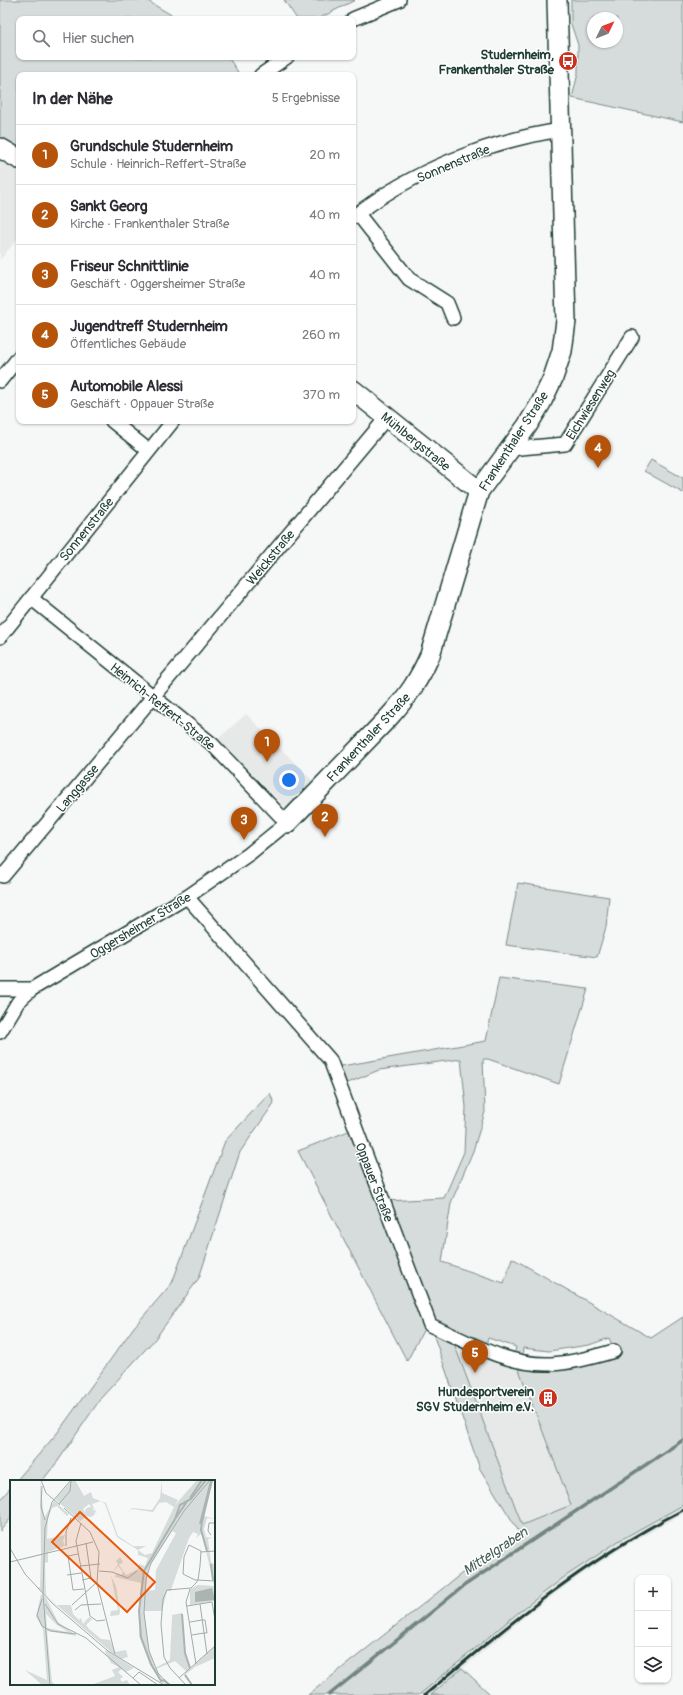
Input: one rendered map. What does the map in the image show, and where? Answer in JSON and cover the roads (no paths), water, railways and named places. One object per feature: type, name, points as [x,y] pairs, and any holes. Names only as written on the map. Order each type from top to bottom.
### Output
[{"type":"street","points":[[356,18],[399,0]]},
{"type":"street","name":"Frankenthaler Straße","points":[[287,823],[394,712],[419,680],[430,655],[479,491],[527,426],[553,378],[562,351],[566,321],[557,0]]},
{"type":"street","points":[[265,72],[283,60]]},
{"type":"street","name":"Sonnenstraße","points":[[356,214],[410,181],[444,165],[494,146],[538,134],[561,130]]},
{"type":"street","points":[[356,216],[408,280],[447,303],[453,318]]},
{"type":"street","name":"Eichwiesenweg","points":[[509,449],[565,444],[632,337]]},
{"type":"street","points":[[0,381],[16,361]]},
{"type":"street","name":"Mühlbergstraße","points":[[356,392],[479,491]]},
{"type":"street","name":"Weickstraße","points":[[154,697],[387,417]]},
{"type":"street","points":[[116,424],[148,450]]},
{"type":"street","name":"Sonnenstraße","points":[[0,636],[170,424]]},
{"type":"street","name":"Heinrich-Reffert-Straße","points":[[31,598],[212,744],[287,823]]},
{"type":"street","name":"Langgasse","points":[[0,874],[4,876],[154,697]]},
{"type":"street","name":"Oggersheimer Straße","points":[[0,1032],[18,1002],[32,989],[187,897],[249,854],[287,823]]},
{"type":"street","name":"Oppauer Straße","points":[[187,897],[330,1060],[430,1325],[481,1349],[522,1362],[551,1364],[593,1358],[614,1351]]},
{"type":"street","points":[[0,989],[32,989]]},
{"type":"waterway","name":"Mittelgraben","points":[[329,1695],[465,1585],[683,1440]]},
{"type":"railway","points":[[425,1695],[517,1619],[581,1571],[614,1549],[683,1510]]},
{"type":"place","name":"Studernheim, Frankenthaler Straße","points":[[568,61]]},
{"type":"place","name":"Jugendtreff Studernheim","points":[[598,468]]},
{"type":"place","name":"Grundschule Studernheim","points":[[267,762]]},
{"type":"place","name":"Sankt Georg","points":[[325,837]]},
{"type":"place","name":"Friseur Schnittlinie","points":[[244,840]]},
{"type":"place","name":"Automobile Alessi","points":[[475,1373]]},
{"type":"place","name":"Hundesportverein SGV Studernheim e.V.","points":[[548,1398]]}]
